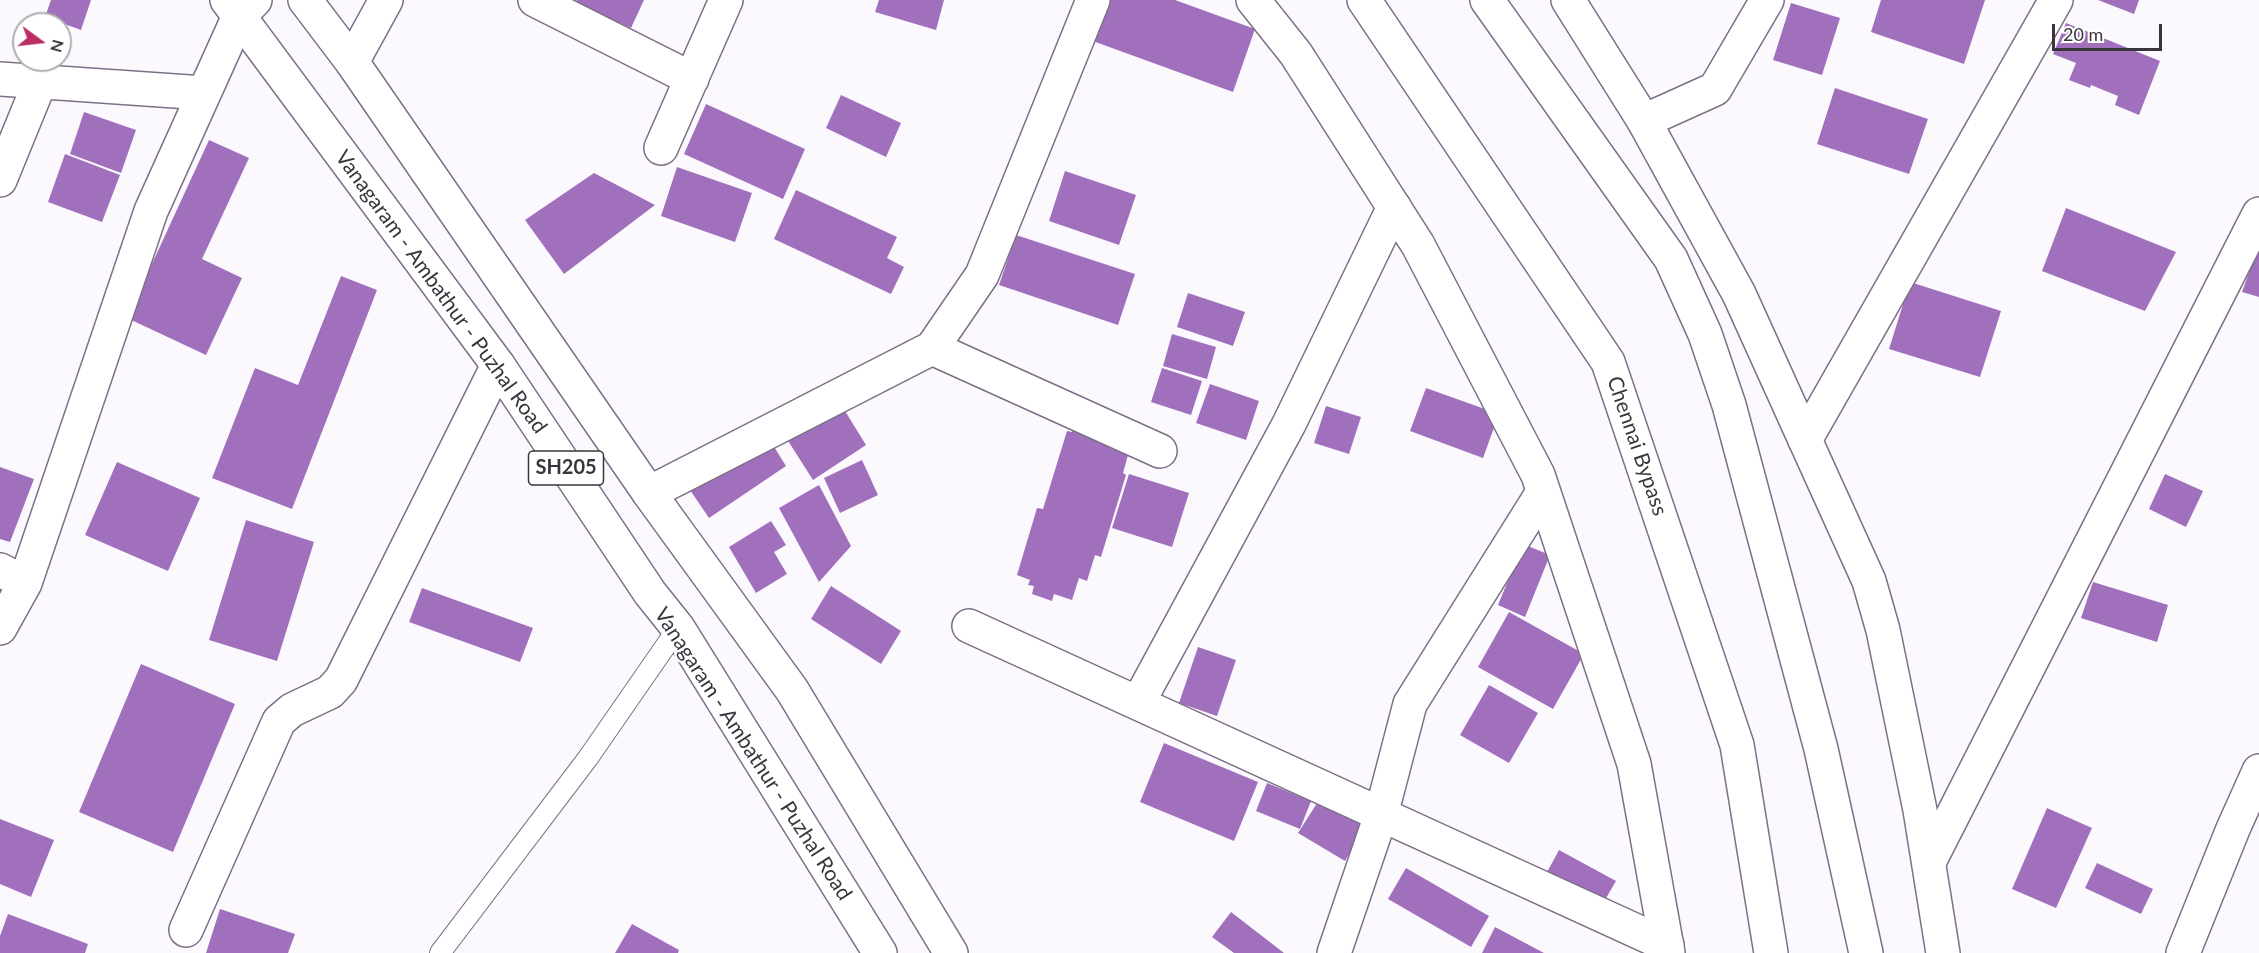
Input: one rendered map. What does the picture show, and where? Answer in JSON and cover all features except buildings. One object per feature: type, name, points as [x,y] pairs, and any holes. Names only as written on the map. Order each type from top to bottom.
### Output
[{"type":"main road","points":[[305,0],[352,62],[649,493],[792,690],[951,953]]},
{"type":"main road","points":[[352,62],[386,0]]},
{"type":"main road","points":[[535,0],[692,79]]},
{"type":"main road","points":[[661,147],[726,0]]},
{"type":"main road","points":[[649,493],[932,348],[982,275],[1093,0]]},
{"type":"main road","points":[[1253,0],[1296,54],[1394,207],[1429,266],[1538,474],[1634,764],[1668,949]]},
{"type":"main road","name":"Chennai Bypass","points":[[1364,0],[1608,363],[1737,745],[1771,953]]},
{"type":"main road","points":[[1486,0],[1671,259],[1705,334],[1730,405],[1821,748],[1866,953]]},
{"type":"main road","points":[[1568,0],[1644,121],[1739,294],[1869,581],[1883,630],[1929,862],[1943,953]]},
{"type":"main road","points":[[1644,121],[1715,88],[1767,0]]},
{"type":"main road","points":[[1805,440],[2056,0]]},
{"type":"main road","points":[[0,628],[13,577],[151,211],[204,93],[240,5]]},
{"type":"main road","name":"Vanagaram - Ambathur - Puzhal Road","points":[[240,5],[498,365],[650,593],[678,628],[880,953]]},
{"type":"main road","points":[[0,79],[204,93]]},
{"type":"main road","points":[[0,180],[40,82]]},
{"type":"main road","points":[[1137,703],[1289,424],[1394,207]]},
{"type":"main road","points":[[1929,862],[2259,214]]},
{"type":"main road","points":[[932,348],[1160,451]]},
{"type":"main road","points":[[186,930],[279,721],[292,710],[330,692],[341,680],[498,365]]},
{"type":"main road","points":[[1334,953],[1381,814],[1410,704],[1543,492]]},
{"type":"main road","points":[[969,626],[1381,814],[1668,949]]},
{"type":"main road","points":[[2183,953],[2259,771]]},
{"type":"lane","points":[[440,953],[588,758],[678,628]]}]
